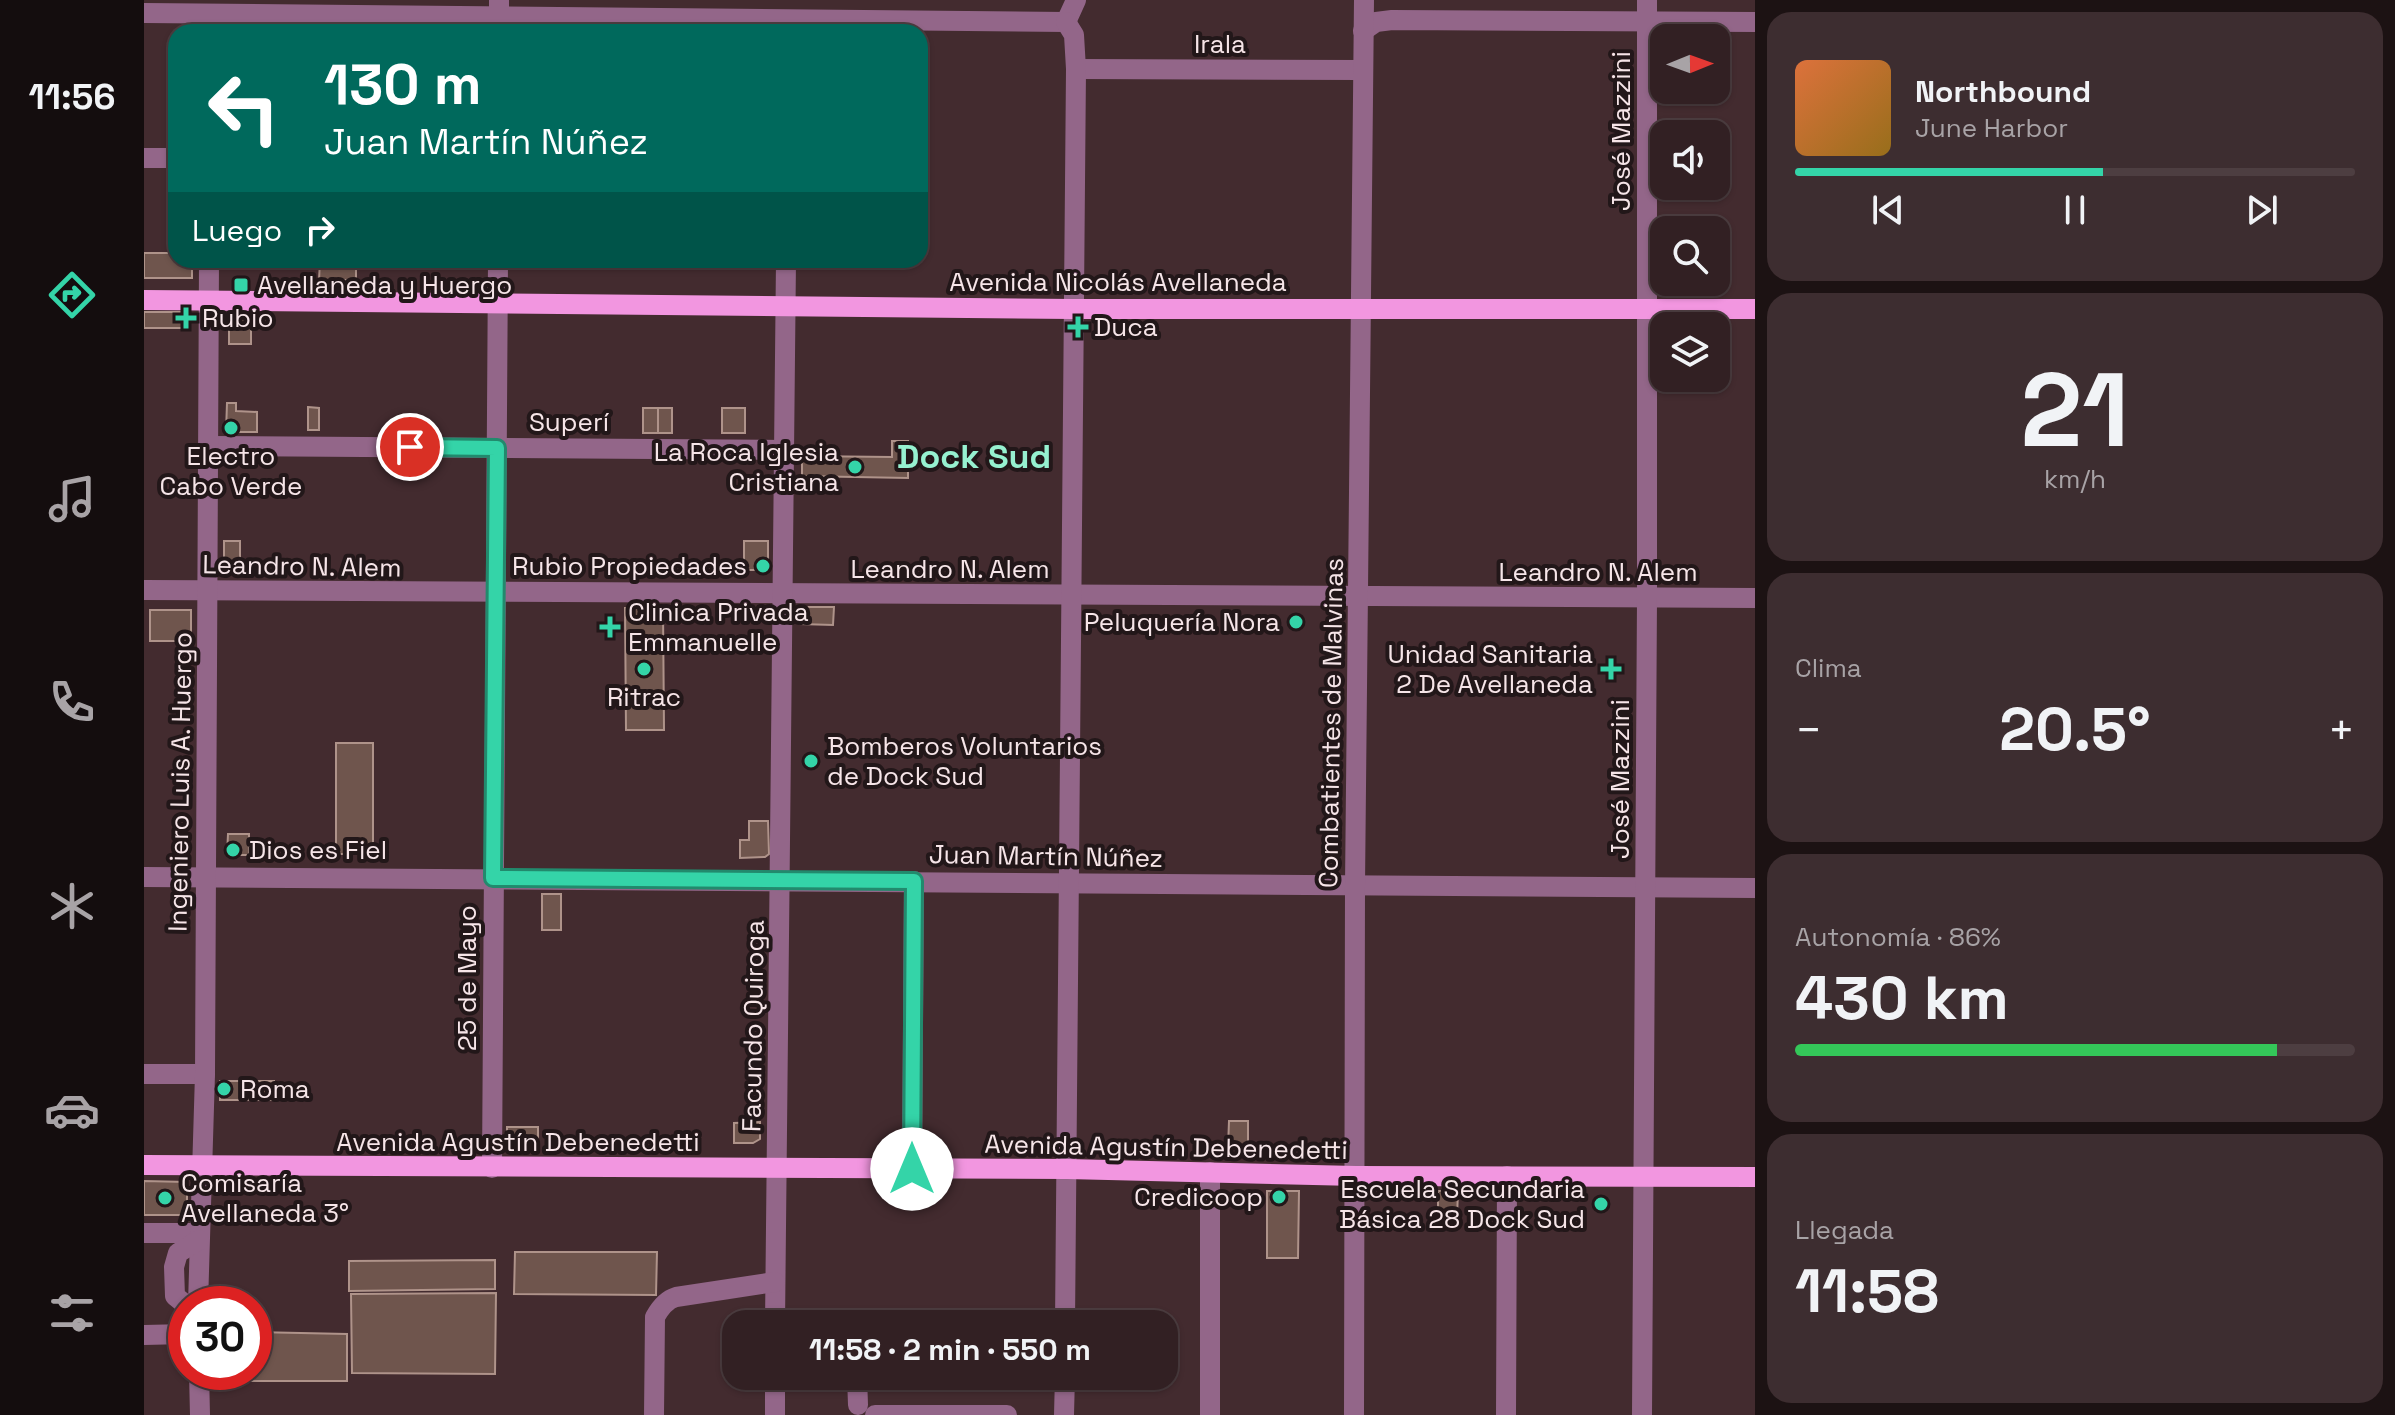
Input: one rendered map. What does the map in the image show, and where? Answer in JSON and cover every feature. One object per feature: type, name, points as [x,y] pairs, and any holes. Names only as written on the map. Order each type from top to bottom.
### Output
[{"type":"main road","name":"Avenida Nicolás Avellaneda","points":[[144,300],[1073,309],[1755,309]]},
{"type":"main road","name":"Avenida Agustín Debenedetti","points":[[144,1165],[1067,1169],[1356,1176],[1755,1177]]},
{"type":"street","points":[[1066,22],[1076,0]]},
{"type":"street","name":"Combatientes de Malvinas","points":[[1354,1415],[1355,885],[1364,0]]},
{"type":"street","name":"José Mazzini","points":[[1642,1415],[1647,0]]},
{"type":"street","points":[[144,13],[1066,22]]},
{"type":"street","points":[[1363,31],[1376,22],[1392,20],[1755,22]]},
{"type":"street","points":[[1065,1310],[1076,69],[1074,35],[1066,22]]},
{"type":"street","name":"Irala","points":[[1076,69],[1363,70]]},
{"type":"street","points":[[144,158],[168,158]]},
{"type":"street","name":"Ingeniero Luis A. Huergo","points":[[198,1286],[205,1074],[209,268]]},
{"type":"street","name":"25 de Mayo","points":[[492,1168],[498,268]]},
{"type":"street","name":"Facundo Quiroga","points":[[775,1310],[786,268]]},
{"type":"street","name":"Superí","points":[[209,446],[785,450]]},
{"type":"street","name":"Leandro N. Alem","points":[[144,590],[1755,598]]},
{"type":"street","name":"Juan Martín Núñez","points":[[144,877],[1755,888]]},
{"type":"street","points":[[912,1169],[914,881]]},
{"type":"street","points":[[144,1074],[205,1074]]},
{"type":"street","points":[[1210,1172],[1210,1415]]},
{"type":"street","points":[[1506,1415],[1507,1176]]},
{"type":"street","points":[[144,1233],[199,1237]]},
{"type":"street","points":[[175,1286],[174,1267],[178,1253],[199,1237]]},
{"type":"street","points":[[654,1415],[655,1317],[660,1309],[676,1297],[775,1282]]},
{"type":"street","points":[[144,1335],[168,1334]]},
{"type":"street","points":[[199,1390],[200,1415]]},
{"type":"street","points":[[775,1390],[775,1415]]},
{"type":"street","points":[[861,1390],[866,1410],[1007,1415]]},
{"type":"street","points":[[1064,1415],[1065,1390]]},
{"type":"building","points":[[144,253],[168,253],[168,268],[192,268],[192,278],[144,278]]},
{"type":"building","points":[[320,268],[356,268],[356,280],[319,280]]},
{"type":"building","points":[[144,312],[188,312],[188,328],[144,328]]},
{"type":"building","points":[[229,315],[251,316],[251,344],[229,344]]},
{"type":"building","points":[[227,403],[236,403],[236,411],[257,412],[257,432],[226,432]]},
{"type":"building","points":[[308,407],[319,408],[319,430],[308,430]]},
{"type":"building","points":[[643,408],[658,408],[658,433],[643,433]]},
{"type":"building","points":[[658,408],[672,408],[672,433],[658,433]]},
{"type":"building","points":[[722,408],[745,408],[745,433],[722,433]]},
{"type":"building","name":"La Roca Iglesia Cristiana","points":[[892,441],[908,441],[908,478],[802,476],[802,456],[892,457]]},
{"type":"building","points":[[224,541],[240,541],[240,567],[231,568],[224,561]]},
{"type":"building","points":[[744,541],[768,541],[768,570],[744,570]]},
{"type":"building","points":[[808,607],[834,607],[833,625],[800,624],[800,613]]},
{"type":"building","name":"Ritrac","points":[[625,608],[663,608],[664,730],[626,730]]},
{"type":"building","points":[[150,610],[191,610],[191,641],[150,641]]},
{"type":"building","points":[[336,743],[373,743],[373,854],[336,854]]},
{"type":"building","points":[[749,821],[768,821],[769,854],[765,857],[740,858],[740,840],[749,840]]},
{"type":"building","points":[[228,834],[249,834],[249,855],[227,855]]},
{"type":"building","points":[[542,894],[561,894],[561,930],[542,930]]},
{"type":"building","points":[[220,1081],[274,1081],[274,1100],[220,1100]]},
{"type":"building","points":[[1229,1121],[1248,1121],[1248,1148],[1228,1148]]},
{"type":"building","points":[[760,1122],[760,1139],[753,1143],[734,1143],[734,1123]]},
{"type":"building","points":[[507,1127],[538,1127],[538,1142],[513,1142],[507,1137]]},
{"type":"building","name":"Comisaría Avellaneda 3°","points":[[144,1181],[187,1182],[187,1215],[144,1215]]},
{"type":"building","points":[[1267,1191],[1299,1191],[1298,1258],[1267,1258]]},
{"type":"building","points":[[1438,1191],[1458,1191],[1457,1218],[1438,1218]]},
{"type":"building","points":[[515,1252],[657,1252],[656,1295],[514,1294]]},
{"type":"building","points":[[495,1260],[495,1289],[349,1291],[349,1261]]},
{"type":"building","points":[[496,1293],[495,1374],[352,1373],[351,1294]]},
{"type":"building","points":[[272,1332],[347,1334],[347,1381],[272,1381]]},
{"type":"place","name":"Avellaneda y Huergo","points":[[241,285]]},
{"type":"place","name":"Rubio","points":[[186,318]]},
{"type":"place","name":"Duca","points":[[1078,327]]},
{"type":"place","name":"Electro Cabo Verde","points":[[231,428]]},
{"type":"place","name":"La Roca Iglesia Cristiana","points":[[855,467]]},
{"type":"place","name":"Rubio Propiedades","points":[[763,566]]},
{"type":"place","name":"Peluquería Nora","points":[[1296,622]]},
{"type":"place","name":"Clinica Privada Emmanuelle","points":[[610,627]]},
{"type":"place","name":"Ritrac","points":[[644,669]]},
{"type":"place","name":"Unidad Sanitaria 2 De Avellaneda","points":[[1611,669]]},
{"type":"place","name":"Bomberos Voluntarios de Dock Sud","points":[[811,761]]},
{"type":"place","name":"Dios es Fiel","points":[[233,850]]},
{"type":"place","name":"Roma","points":[[224,1089]]},
{"type":"place","name":"Credicoop","points":[[1279,1197]]},
{"type":"place","name":"Comisaría Avellaneda 3°","points":[[165,1198]]},
{"type":"place","name":"Escuela Secundaria Básica 28 Dock Sud","points":[[1601,1204]]},
{"type":"district","name":"Dock Sud","points":[[974,456]]},
{"type":"route","points":[[410,447],[497,448],[493,878],[914,881],[912,1169]]}]
